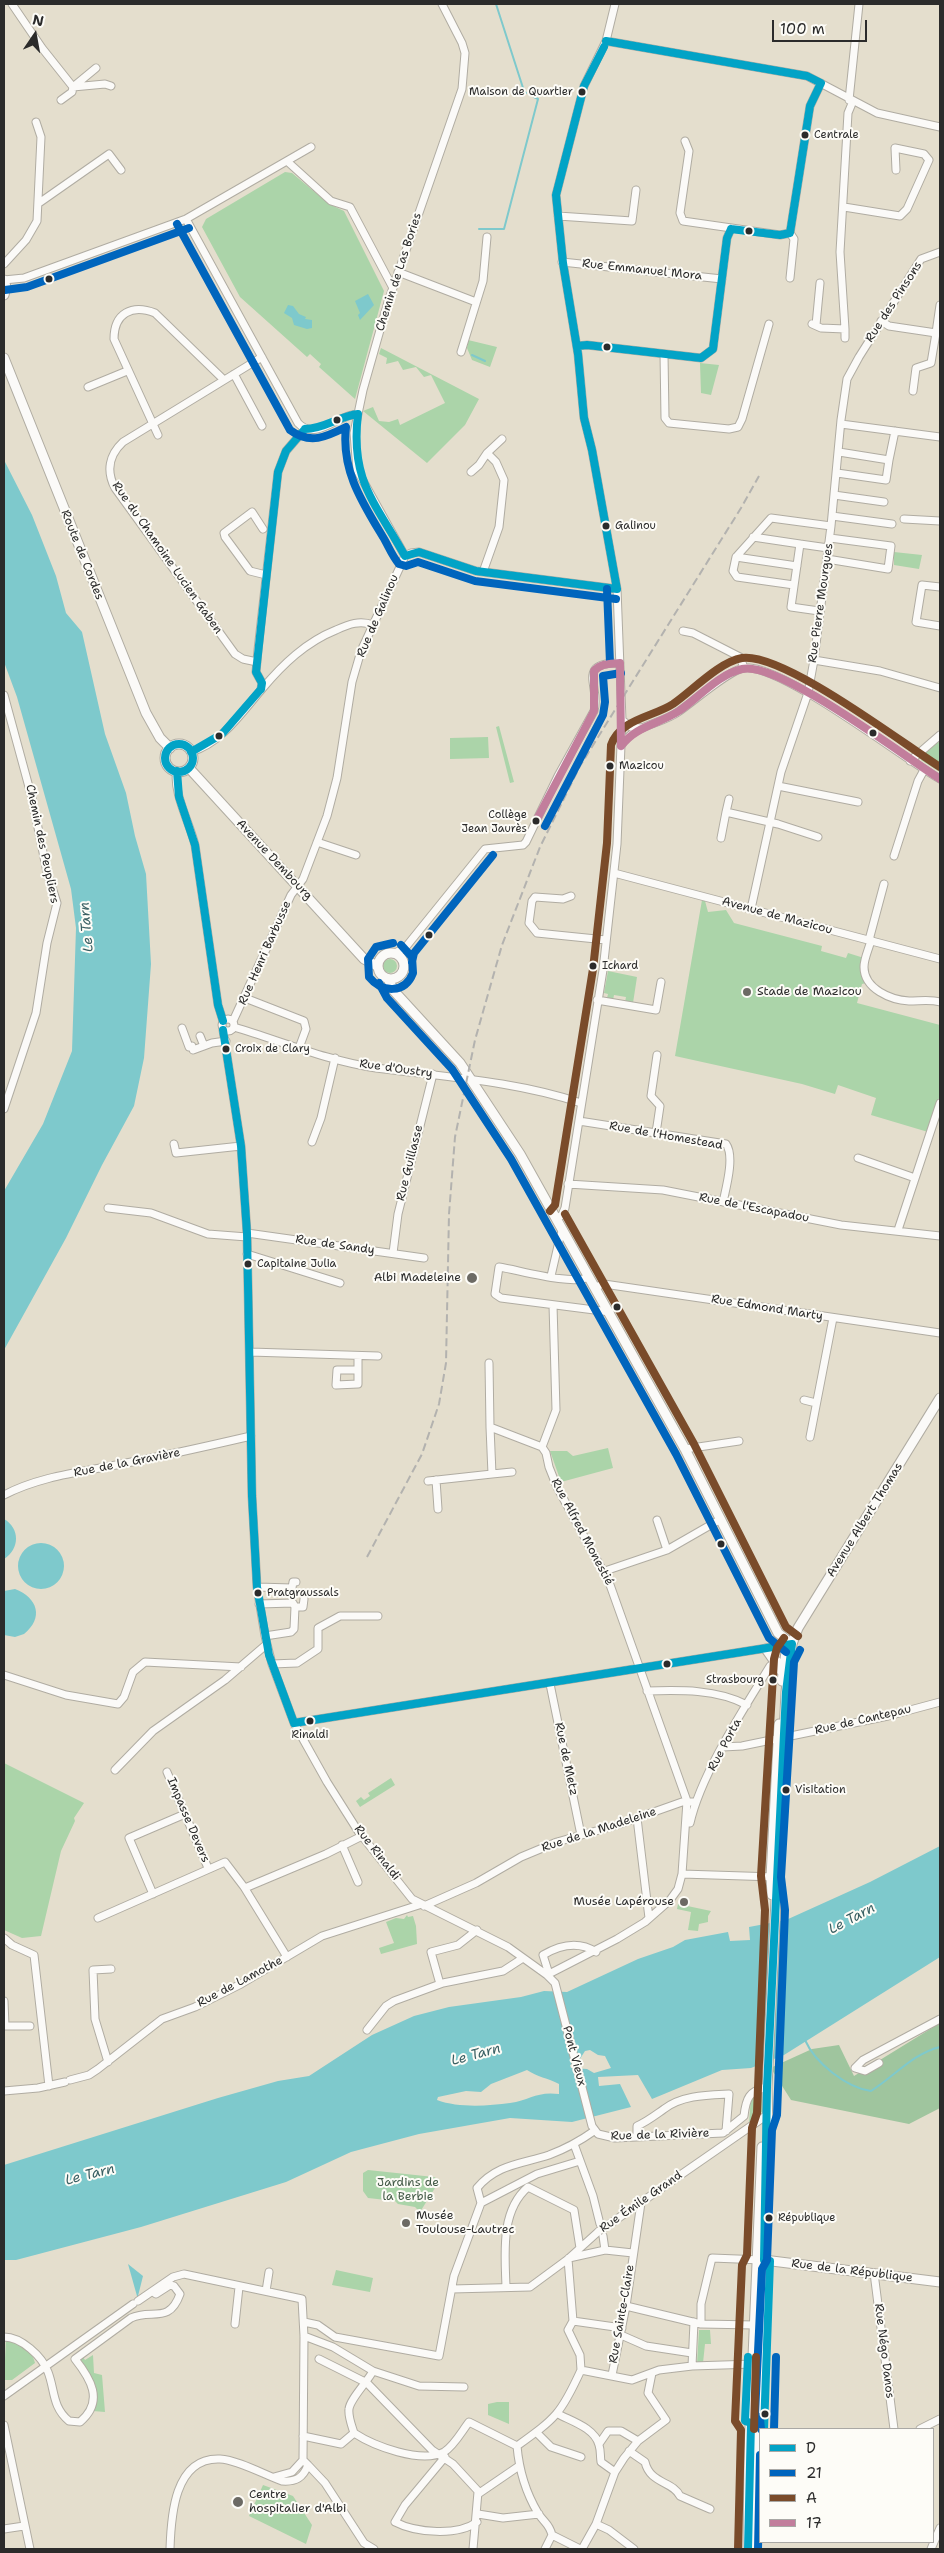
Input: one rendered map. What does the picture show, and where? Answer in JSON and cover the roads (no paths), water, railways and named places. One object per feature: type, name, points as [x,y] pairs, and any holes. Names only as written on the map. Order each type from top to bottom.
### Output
[{"type":"main road","points":[[4,280],[5,293]]},
{"type":"main road","name":"Route de Cordes","points":[[4,358],[146,713],[160,738],[170,748]]},
{"type":"main road","points":[[182,744],[191,752],[193,760],[189,768],[177,771],[169,767],[166,760],[170,748],[182,744]]},
{"type":"main road","name":"Avenue Dembourg","points":[[189,768],[359,952],[379,962]]},
{"type":"main road","points":[[400,996],[396,987],[398,977],[404,969],[399,956],[389,953],[379,962],[382,976],[388,979],[394,991],[458,1059],[515,1146],[610,1312],[685,1449],[778,1633],[792,1644]]},
{"type":"main road","points":[[388,979],[398,977]]},
{"type":"main road","name":"Avenue Albert Thomas","points":[[792,1644],[798,1628],[940,1398]]},
{"type":"main road","points":[[780,1661],[792,1644]]},
{"type":"main road","points":[[781,1737],[792,1644]]},
{"type":"main road","points":[[748,2549],[755,2325],[767,2115],[775,1913],[774,1877],[781,1737],[782,1673],[780,1661],[766,1650]]},
{"type":"main road","points":[[754,2549],[758,2499],[760,2260]]},
{"type":"main road","name":"Rue de la République","points":[[760,2260],[940,2282]]},
{"type":"street","points":[[12,4],[42,48],[74,88]]},
{"type":"street","name":"Chemin de Las Bories","points":[[408,554],[396,539],[357,470],[354,447],[355,428],[392,288],[462,89],[465,53],[462,43],[442,4]]},
{"type":"street","points":[[556,1218],[562,1216],[565,1208],[606,940],[614,873],[622,720],[616,589],[592,450],[584,418],[577,346],[562,262],[556,195],[558,181],[584,86],[606,42],[615,4]]},
{"type":"street","points":[[845,338],[840,252],[848,113],[851,101],[858,4]]},
{"type":"street","points":[[606,42],[807,76],[877,114],[940,126]]},
{"type":"street","points":[[61,100],[72,92],[96,68]]},
{"type":"street","points":[[790,278],[794,239],[790,233],[810,106],[821,83]]},
{"type":"street","points":[[74,88],[105,84],[111,86]]},
{"type":"street","points":[[4,264],[26,240],[37,221],[41,137],[36,122]]},
{"type":"street","points":[[685,141],[689,151],[680,217],[687,222],[731,229],[780,235],[790,233]]},
{"type":"street","points":[[4,280],[23,278],[186,219],[288,162],[311,147]]},
{"type":"street","points":[[844,207],[900,216],[907,209],[929,160],[924,154],[895,148],[896,170]]},
{"type":"street","points":[[39,203],[109,154],[120,170]]},
{"type":"street","points":[[288,162],[331,201],[350,207],[392,288]]},
{"type":"street","points":[[558,216],[632,221],[636,190]]},
{"type":"street","points":[[186,219],[298,423],[305,429],[315,430],[346,416],[358,414]]},
{"type":"street","points":[[577,346],[587,345],[701,358],[712,349],[727,238],[731,229]]},
{"type":"street","points":[[461,352],[483,281],[487,237]]},
{"type":"street","name":"Rue des Pinsons","points":[[856,362],[921,259],[940,252]]},
{"type":"street","name":"Rue Emmanuel Mora","points":[[562,262],[722,279]]},
{"type":"street","points":[[398,272],[476,302]]},
{"type":"street","points":[[5,293],[23,278]]},
{"type":"street","points":[[820,283],[814,325],[821,328],[845,329]]},
{"type":"street","points":[[913,391],[916,368],[931,363],[940,305]]},
{"type":"street","points":[[158,435],[116,346],[114,331],[116,323],[126,312],[140,308],[160,317],[224,380]]},
{"type":"street","points":[[881,321],[889,326],[936,333]]},
{"type":"street","points":[[664,354],[665,418],[670,422],[730,429],[738,427],[742,419],[769,324]]},
{"type":"street","points":[[851,354],[856,362]]},
{"type":"street","name":"Rue du Chamoine Lucien Gaben","points":[[257,662],[243,659],[235,654],[111,481],[109,464],[116,448],[262,357]]},
{"type":"street","name":"Rue Pierre Mourgues","points":[[751,909],[778,786],[808,693],[830,538],[840,424],[848,379],[856,362]]},
{"type":"street","points":[[88,387],[127,371]]},
{"type":"street","points":[[234,374],[262,426]]},
{"type":"street","points":[[338,421],[346,422],[355,428]]},
{"type":"street","points":[[840,424],[940,437]]},
{"type":"street","points":[[261,689],[262,683],[256,672],[280,464],[286,451],[305,429]]},
{"type":"street","points":[[837,473],[886,480],[894,431]]},
{"type":"street","points":[[471,472],[502,439]]},
{"type":"street","points":[[839,452],[889,460]]},
{"type":"street","points":[[483,572],[499,527],[504,480],[496,462],[487,453]]},
{"type":"street","points":[[834,495],[884,502]]},
{"type":"street","points":[[263,529],[252,512],[227,529],[225,537],[250,571],[266,575]]},
{"type":"street","points":[[832,516],[892,524]]},
{"type":"street","points":[[794,586],[737,576],[733,570],[736,557],[771,518],[831,526]]},
{"type":"street","points":[[904,518],[940,521]]},
{"type":"street","points":[[753,537],[828,548]]},
{"type":"street","points":[[827,559],[888,568],[891,546],[830,538]]},
{"type":"street","points":[[800,544],[791,607],[819,611]]},
{"type":"street","points":[[408,554],[419,552],[455,566],[483,572],[616,589]]},
{"type":"street","name":"Rue de Galinou","points":[[298,886],[327,816],[337,778],[352,682],[361,651],[408,554]]},
{"type":"street","points":[[736,557],[797,566]]},
{"type":"street","points":[[940,587],[922,585],[916,622],[940,626]]},
{"type":"street","points":[[191,752],[205,747],[241,716],[261,689],[299,652],[326,634],[358,622],[373,625]]},
{"type":"street","points":[[682,631],[694,633],[740,657],[744,668]]},
{"type":"street","points":[[814,660],[880,672],[940,688]]},
{"type":"street","points":[[399,956],[485,849],[523,845],[526,842],[558,776],[594,711],[596,700],[591,681],[594,672],[601,665],[620,663]]},
{"type":"street","points":[[621,746],[631,733],[659,723],[676,714],[736,671],[744,668],[769,672],[808,693],[940,779]]},
{"type":"street","name":"Chemin des Peupliers","points":[[4,695],[32,798],[47,872],[57,902],[47,943],[36,1013],[4,1109]]},
{"type":"street","points":[[622,720],[631,727],[641,728]]},
{"type":"street","points":[[910,761],[940,735]]},
{"type":"street","points":[[894,856],[918,781],[924,770]]},
{"type":"street","points":[[177,771],[175,779],[176,788],[190,825],[195,845],[220,1013],[228,1025]]},
{"type":"street","points":[[778,786],[858,802]]},
{"type":"street","points":[[721,838],[729,799]]},
{"type":"street","points":[[726,812],[771,822],[818,837]]},
{"type":"street","points":[[317,842],[356,856]]},
{"type":"street","name":"Avenue de Mazicou","points":[[614,873],[940,959]]},
{"type":"street","points":[[884,884],[864,966],[865,974],[871,985],[882,993],[898,999],[940,1002]]},
{"type":"street","name":"Rue Henri Barbusse","points":[[226,1041],[228,1025],[245,998],[291,895],[298,886]]},
{"type":"street","points":[[571,896],[563,899],[535,897],[532,901],[529,924],[537,933],[606,940]]},
{"type":"street","points":[[598,1000],[656,1010],[661,982]]},
{"type":"street","points":[[245,998],[304,1021],[306,1029],[299,1048]]},
{"type":"street","name":"Rue d'Oustry","points":[[228,1025],[299,1048],[375,1068],[433,1074],[530,1089],[581,1103]]},
{"type":"street","points":[[182,1028],[189,1046],[192,1046],[193,1050],[226,1041]]},
{"type":"street","points":[[200,1036],[204,1046]]},
{"type":"street","name":"Rue Rinaldi","points":[[226,1041],[242,1146],[247,1235],[251,1436],[257,1588],[269,1656],[294,1723],[327,1782],[362,1836],[412,1899],[477,1930],[548,1974],[555,1985]]},
{"type":"street","points":[[656,1133],[660,1106],[651,1096],[657,1054]]},
{"type":"street","points":[[312,1142],[322,1118],[335,1058]]},
{"type":"street","name":"Rue Guillasse","points":[[393,1253],[398,1214],[433,1074]]},
{"type":"street","points":[[898,1230],[940,1103]]},
{"type":"street","name":"Rue de l'Homestead","points":[[579,1121],[726,1144],[729,1148],[729,1174],[723,1202]]},
{"type":"street","points":[[174,1144],[176,1153],[242,1146]]},
{"type":"street","points":[[858,1158],[915,1178]]},
{"type":"street","name":"Rue de l'Escapadou","points":[[568,1184],[663,1190],[840,1225],[940,1236]]},
{"type":"street","name":"Rue de Sandy","points":[[108,1208],[151,1213],[208,1234],[247,1235],[424,1258]]},
{"type":"street","points":[[551,1276],[563,1230]]},
{"type":"street","points":[[247,1254],[340,1284]]},
{"type":"street","points":[[589,1277],[584,1280],[499,1267],[496,1294],[501,1298],[610,1312]]},
{"type":"street","name":"Rue Edmond Marty","points":[[595,1287],[604,1284],[940,1333]]},
{"type":"street","points":[[490,1427],[542,1447],[556,1410],[552,1305]]},
{"type":"street","points":[[810,1437],[833,1318]]},
{"type":"street","points":[[250,1352],[378,1356]]},
{"type":"street","points":[[358,1356],[358,1370]]},
{"type":"street","points":[[488,1363],[492,1474]]},
{"type":"street","points":[[804,1400],[816,1403]]},
{"type":"street","name":"Rue de la Gravière","points":[[4,1495],[19,1487],[52,1478],[191,1451],[251,1436]]},
{"type":"street","points":[[685,1449],[739,1441]]},
{"type":"street","name":"Rue Alfred Monestié","points":[[542,1447],[574,1520],[605,1571],[647,1691],[691,1802]]},
{"type":"street","points":[[428,1481],[512,1472]]},
{"type":"street","points":[[436,1480],[439,1495],[438,1509]]},
{"type":"street","points":[[605,1571],[667,1550],[721,1519]]},
{"type":"street","points":[[657,1520],[667,1550]]},
{"type":"street","points":[[257,1588],[292,1588],[293,1582],[296,1582]]},
{"type":"street","points":[[295,1607],[303,1607],[304,1599]]},
{"type":"street","points":[[259,1604],[293,1603],[295,1607],[294,1629],[291,1632],[288,1634],[265,1636]]},
{"type":"street","points":[[272,1664],[297,1663],[318,1649],[318,1628],[340,1616],[378,1616]]},
{"type":"street","points":[[115,1770],[153,1732],[241,1667],[267,1644]]},
{"type":"street","points":[[294,1723],[766,1650],[792,1644]]},
{"type":"street","name":"Rue Porta","points":[[548,1974],[596,1952],[649,1918],[670,1900],[678,1889],[682,1874],[691,1802],[770,1666],[780,1661]]},
{"type":"street","points":[[4,1675],[66,1695],[118,1704],[124,1697],[133,1672],[145,1662],[241,1667]]},
{"type":"street","name":"Rue de Metz","points":[[550,1684],[582,1835]]},
{"type":"street","points":[[647,1691],[687,1690],[731,1698],[747,1706]]},
{"type":"street","name":"Rue de Cantepau","points":[[723,1747],[742,1746],[888,1716],[940,1702]]},
{"type":"street","name":"Impasse Devers","points":[[167,1772],[208,1868]]},
{"type":"street","name":"Rue de la Madeleine","points":[[423,1905],[476,1883],[521,1857],[557,1842],[691,1802]]},
{"type":"street","points":[[153,1894],[129,1838],[185,1814]]},
{"type":"street","points":[[637,1818],[649,1918]]},
{"type":"street","points":[[245,1888],[326,1854],[362,1836]]},
{"type":"street","points":[[342,1845],[358,1882]]},
{"type":"street","points":[[98,1918],[208,1868],[226,1862],[245,1888],[287,1957]]},
{"type":"street","points":[[682,1874],[774,1877]]},
{"type":"street","name":"Rue de Lamothe","points":[[4,2091],[49,2086],[89,2075],[162,2019],[195,2007],[322,1936],[423,1905]]},
{"type":"street","points":[[440,1984],[431,1952],[458,1945],[477,1930]]},
{"type":"street","points":[[4,1938],[34,1955],[49,2086]]},
{"type":"street","points":[[548,1974],[543,1955],[550,1951],[579,1944],[586,1945],[596,1952]]},
{"type":"street","points":[[367,2030],[386,2006],[418,1990],[502,1971],[523,1958]]},
{"type":"street","points":[[108,2062],[95,2020],[93,1970],[111,1970]]},
{"type":"street","name":"Pont Vieux","points":[[555,1985],[593,2128]]},
{"type":"street","points":[[4,2001],[4,2026],[30,2026]]},
{"type":"street","points":[[879,2063],[865,2071],[854,2068],[863,2060],[940,2018]]},
{"type":"street","name":"Rue de la Rivière","points":[[593,2128],[604,2137],[723,2133],[744,2116],[746,2098],[752,2092],[768,2083]]},
{"type":"street","points":[[636,2137],[637,2126],[653,2120],[664,2109],[680,2101],[710,2093],[729,2094],[726,2131]]},
{"type":"street","name":"Rue Émile Grand","points":[[506,2287],[530,2287],[602,2230],[767,2115]]},
{"type":"street","points":[[304,2322],[318,2325],[335,2337],[439,2356],[457,2268],[481,2203],[477,2188],[497,2170],[549,2155],[574,2144],[593,2128]]},
{"type":"street","points":[[574,2144],[602,2230],[605,2250]]},
{"type":"street","points":[[481,2203],[537,2174],[580,2161]]},
{"type":"street","points":[[452,2289],[506,2287],[505,2234],[518,2195],[531,2187],[555,2202],[574,2210],[580,2248]]},
{"type":"street","name":"Rue Sainte-Claire","points":[[612,2375],[626,2306],[632,2253],[641,2203]]},
{"type":"street","points":[[517,2446],[537,2433],[558,2414],[565,2405],[581,2370],[580,2355],[568,2330],[574,2321],[568,2258],[605,2250],[632,2253]]},
{"type":"street","points":[[692,2366],[692,2353],[697,2323],[712,2258],[760,2260]]},
{"type":"street","points":[[266,2291],[269,2272]]},
{"type":"street","name":"Rue Négo Danos","points":[[874,2273],[894,2428]]},
{"type":"street","points":[[4,2396],[133,2304],[180,2274],[302,2299],[304,2322],[303,2436],[306,2463],[302,2476],[295,2481],[282,2481],[222,2459],[206,2461],[195,2468],[182,2482],[176,2494],[170,2549]]},
{"type":"street","points":[[4,2337],[20,2341],[33,2351],[45,2367],[59,2411],[69,2421],[80,2422],[87,2414],[94,2393],[89,2377],[75,2360],[131,2318],[137,2315],[156,2316],[173,2308],[180,2294],[174,2286],[170,2285],[161,2292],[156,2294],[153,2292]]},
{"type":"street","points":[[235,2324],[239,2287]]},
{"type":"street","points":[[626,2306],[697,2323],[755,2325]]},
{"type":"street","points":[[574,2321],[621,2332],[646,2346],[692,2353]]},
{"type":"street","points":[[304,2336],[333,2347],[373,2371],[419,2386],[464,2387]]},
{"type":"street","points":[[319,2359],[367,2383],[432,2450],[442,2455],[478,2492],[478,2514],[473,2549]]},
{"type":"street","points":[[581,2370],[632,2380],[652,2373],[692,2366],[754,2364]]},
{"type":"street","points":[[373,2371],[349,2409],[354,2433],[372,2443],[396,2451],[422,2456],[442,2455]]},
{"type":"street","points":[[552,2536],[581,2549],[596,2524],[615,2472],[638,2441],[666,2420],[648,2393],[652,2373]]},
{"type":"street","points":[[4,2388],[12,2390]]},
{"type":"street","points":[[558,2414],[583,2427],[595,2437],[599,2444],[601,2462],[615,2472]]},
{"type":"street","points":[[922,2428],[940,2419]]},
{"type":"street","points":[[477,2522],[463,2530],[447,2530],[419,2529],[395,2522],[442,2455],[469,2422],[517,2446]]},
{"type":"street","points":[[4,2425],[30,2549]]},
{"type":"street","points":[[599,2444],[608,2431],[621,2431],[638,2441]]},
{"type":"street","points":[[303,2436],[341,2444],[354,2433]]},
{"type":"street","points":[[537,2433],[551,2447],[581,2457]]},
{"type":"street","points":[[517,2446],[518,2466],[539,2514],[549,2524],[552,2536],[545,2549]]},
{"type":"street","points":[[629,2451],[645,2462],[647,2471],[661,2483],[678,2492],[680,2496],[710,2509]]},
{"type":"street","points":[[271,2477],[292,2472],[306,2463]]},
{"type":"street","points":[[306,2463],[325,2483],[364,2543],[374,2549]]},
{"type":"street","points":[[478,2492],[518,2466]]},
{"type":"street","points":[[292,2472],[295,2481]]},
{"type":"street","points":[[749,2485],[758,2499]]},
{"type":"street","points":[[478,2514],[503,2518],[539,2514]]},
{"type":"street","points":[[596,2524],[609,2530],[634,2549]]},
{"type":"street","points":[[4,2529],[24,2526]]},
{"type":"street","points":[[934,2540],[940,2528]]},
{"type":"water","points":[[368,294],[374,305],[360,320],[358,315],[360,313],[355,301]]},
{"type":"water","points":[[288,305],[293,306],[299,314],[306,317],[305,319],[312,320],[312,328],[307,329],[294,325],[292,318],[284,313]]},
{"type":"water","name":"Le Tarn","points":[[4,460],[32,515],[56,576],[66,613],[82,632],[105,734],[126,793],[135,836],[146,874],[151,964],[144,1058],[134,1106],[66,1238],[4,1350],[4,1191],[43,1124],[72,1051],[76,928],[71,889],[17,697],[4,662]]},
{"type":"water","points":[[4,1519],[13,1528],[16,1539],[13,1550],[4,1559]]},
{"type":"water","points":[[41,1543],[54,1547],[60,1553],[64,1566],[60,1579],[54,1585],[41,1589],[28,1585],[22,1579],[18,1566],[22,1553],[28,1547]]},
{"type":"water","points":[[15,1589],[29,1598],[36,1609],[36,1615],[30,1628],[24,1634],[15,1637],[4,1635],[4,1591]]},
{"type":"water","name":"Le Tarn","points":[[940,1846],[940,1957],[784,2055],[751,2068],[722,2070],[652,2099],[638,2075],[598,2077],[599,2086],[620,2084],[631,2107],[572,2122],[510,2118],[419,2134],[351,2152],[286,2182],[141,2227],[16,2260],[4,2260],[4,2165],[218,2098],[278,2081],[309,2076],[372,2035],[414,2016],[449,2007],[521,1997],[544,1991],[567,1992],[638,1959],[673,1947],[685,1940],[728,1932],[730,1941],[750,1940],[749,1927],[786,1920],[870,1882]],"holes":[[[590,2050],[598,2055],[605,2056],[611,2068],[594,2073],[587,2069],[571,2068],[570,2065],[578,2062],[585,2051]],[[527,2070],[559,2084],[559,2094],[551,2093],[517,2102],[483,2105],[454,2104],[437,2100],[438,2097],[466,2091],[481,2092],[491,2084]]]},
{"type":"water","points":[[128,2264],[143,2276],[138,2296],[137,2296]]},
{"type":"waterway","points":[[496,4],[526,93]]},
{"type":"waterway","points":[[479,229],[504,229],[538,99],[534,97]]},
{"type":"waterway","points":[[472,355],[485,361]]},
{"type":"waterway","points":[[805,2040],[816,2057],[842,2080],[871,2091],[912,2060],[940,2047]]},
{"type":"railway","points":[[367,1557],[422,1454],[439,1404],[446,1363],[449,1214],[455,1137],[475,1040],[502,945],[540,847],[580,766],[759,476]]},
{"type":"place","name":"Maison de Quartier","points":[[582,92]]},
{"type":"place","name":"Centrale","points":[[805,135]]},
{"type":"place","name":"Galinou","points":[[606,526]]},
{"type":"place","name":"Mazicou","points":[[610,766]]},
{"type":"place","name":"Collège Jean Jaurès","points":[[536,821]]},
{"type":"place","name":"Ichard","points":[[593,966]]},
{"type":"place","name":"Stade de Mazicou","points":[[747,992]]},
{"type":"place","name":"Croix de Clary","points":[[226,1049]]},
{"type":"place","name":"Capitaine Julia","points":[[248,1264]]},
{"type":"place","name":"Albi Madeleine","points":[[472,1278]]},
{"type":"place","name":"Pratgraussals","points":[[258,1593]]},
{"type":"place","name":"Strasbourg","points":[[773,1680]]},
{"type":"place","name":"Rinaldi","points":[[310,1721]]},
{"type":"place","name":"Visitation","points":[[786,1790]]},
{"type":"place","name":"Musée Lapérouse","points":[[684,1902]]},
{"type":"place","name":"République","points":[[769,2218]]},
{"type":"place","name":"Musée Toulouse-Lautrec","points":[[406,2223]]},
{"type":"place","name":"Centre hospitalier d'Albi","points":[[238,2502]]},
{"type":"park label","name":"Jardins de la Berbie","points":[[408,2190]]}]
